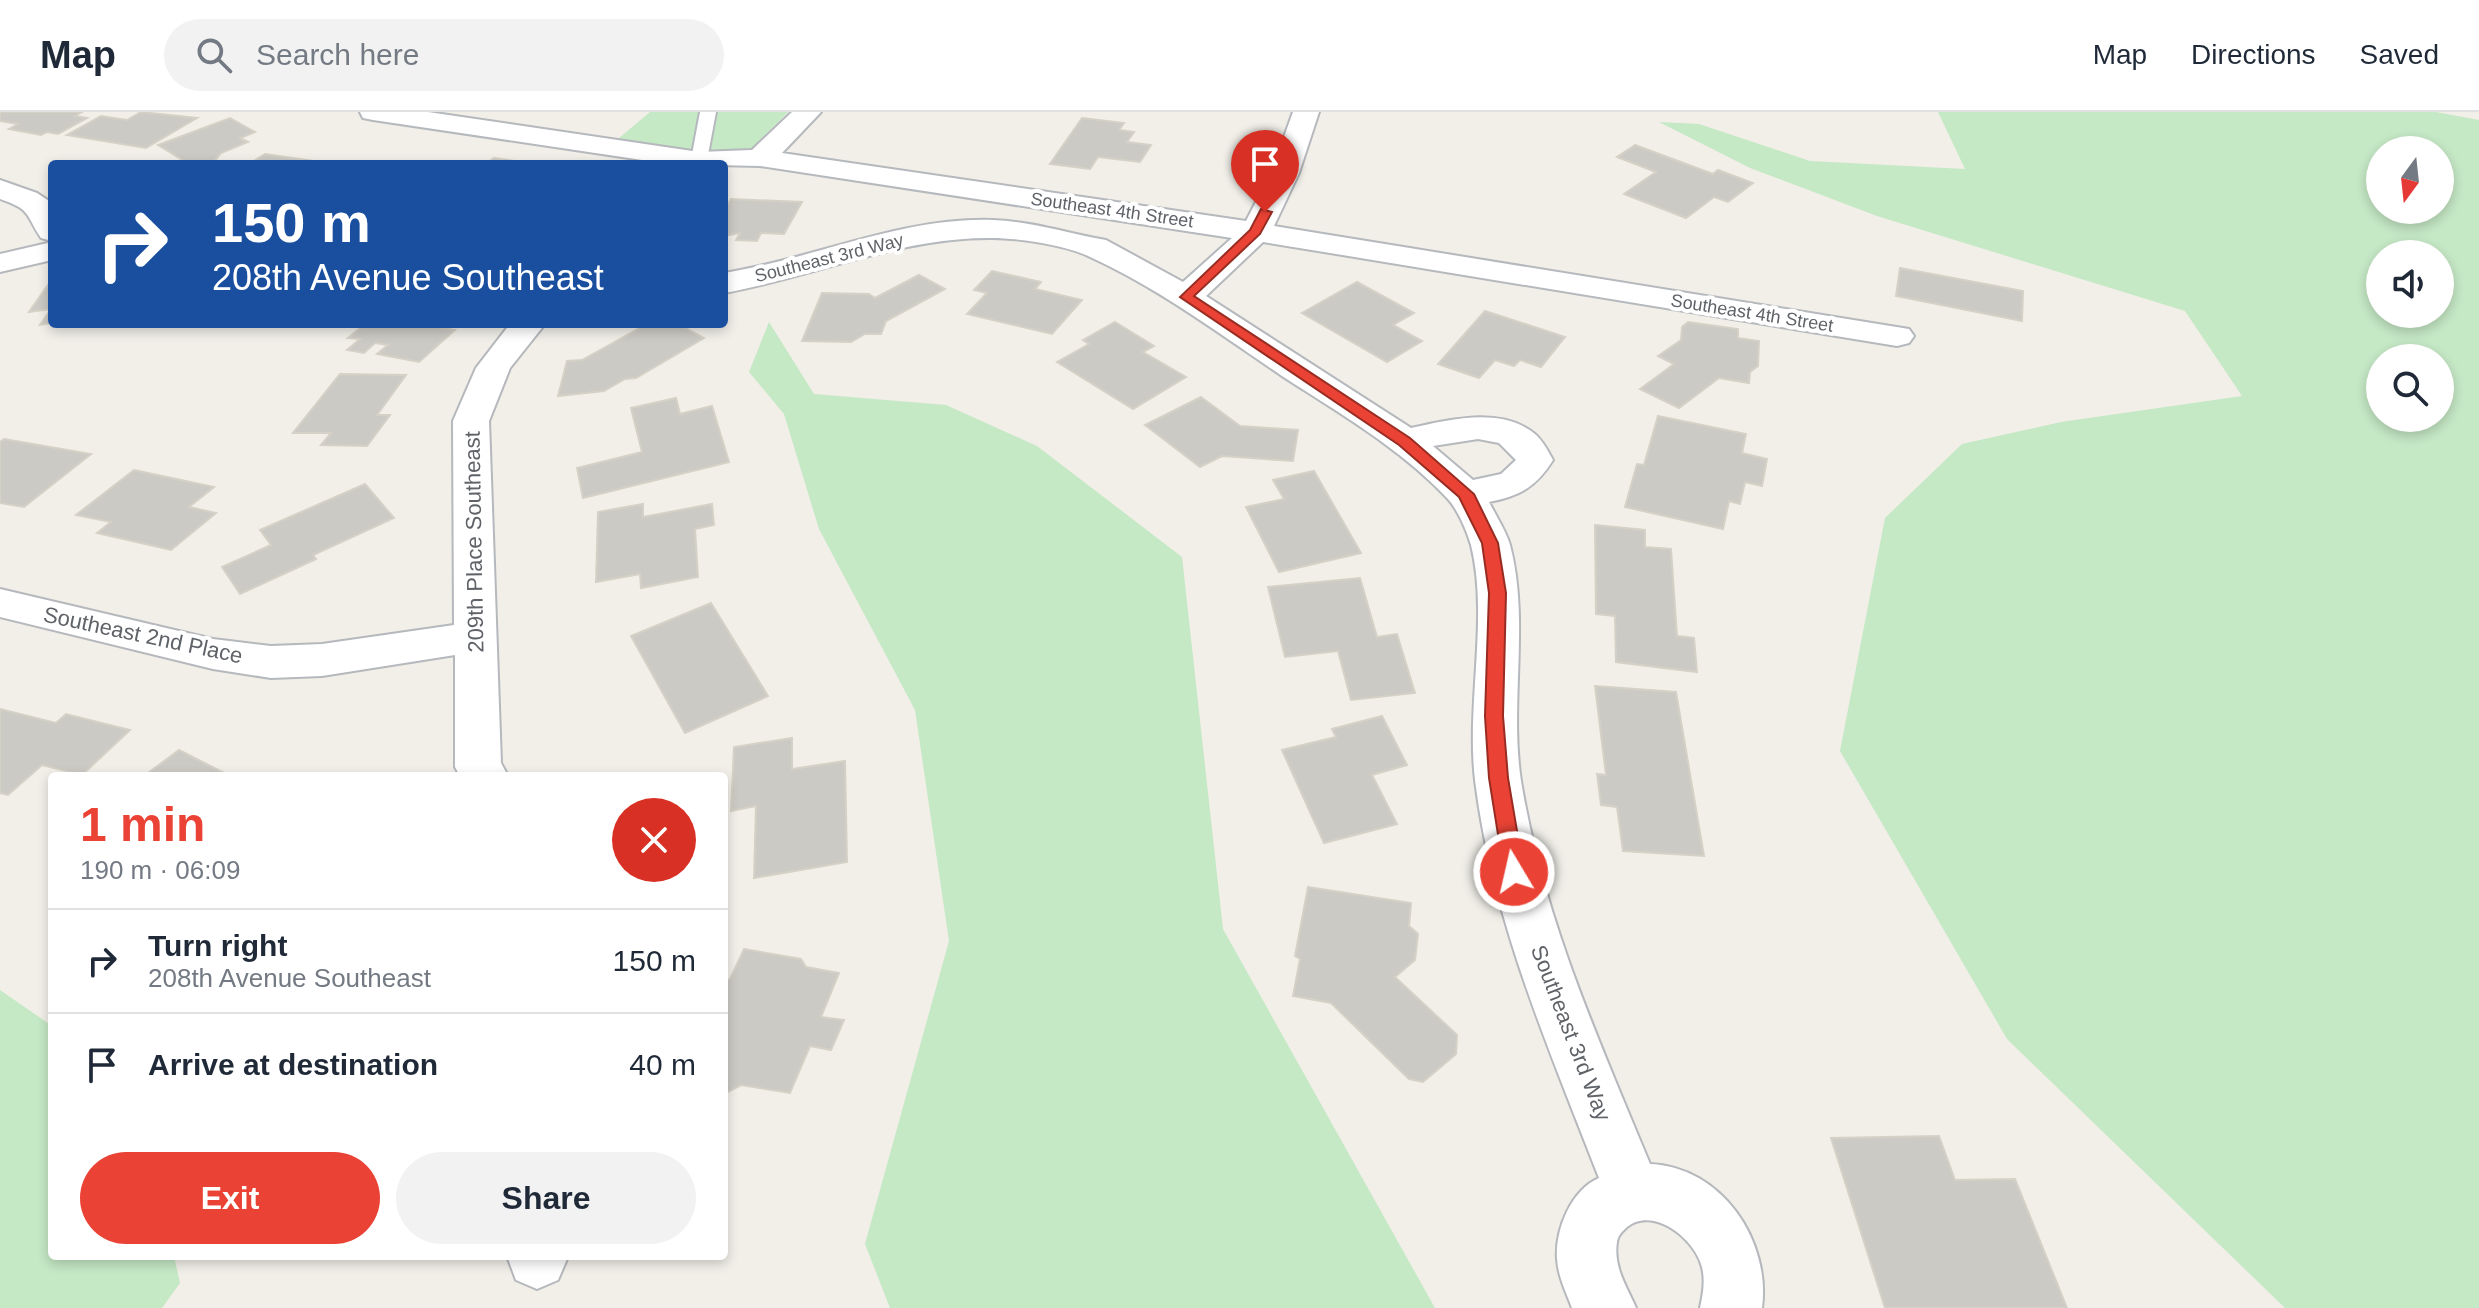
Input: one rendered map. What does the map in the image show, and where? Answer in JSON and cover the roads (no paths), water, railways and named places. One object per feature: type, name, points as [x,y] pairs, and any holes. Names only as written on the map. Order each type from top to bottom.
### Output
[{"type":"street","name":"Southeast 4th Street","points":[[373,112],[699,160],[760,158],[1256,232],[1897,336]]},
{"type":"street","points":[[760,158],[808,112]]},
{"type":"street","points":[[1186,297],[1256,232],[1285,173],[1306,112]]},
{"type":"street","points":[[0,189],[24,198],[46,212],[48,219]]},
{"type":"street","name":"Southeast 3rd Way","points":[[728,282],[882,242],[990,229],[1050,235],[1095,247],[1186,297],[1405,441],[1466,494],[1490,543],[1498,593],[1494,716],[1498,778],[1514,872],[1555,998],[1634,1194]]},
{"type":"street","points":[[0,263],[48,252]]},
{"type":"street","name":"209th Place Southeast","points":[[482,772],[478,767],[471,421],[480,388],[497,359],[525,328]]},
{"type":"street","points":[[1405,441],[1454,430],[1498,430],[1515,434],[1528,444],[1535,460],[1525,477],[1508,485],[1466,494]]},
{"type":"street","name":"Southeast 2nd Place","points":[[0,603],[213,654],[271,662],[322,660],[477,637]]},
{"type":"street","points":[[1598,1303],[1586,1266],[1586,1240],[1595,1219],[1612,1203],[1634,1194],[1659,1194],[1684,1204],[1707,1220],[1724,1242],[1735,1267],[1736,1294],[1731,1308]]},
{"type":"lane","points":[[699,160],[708,112]]}]
